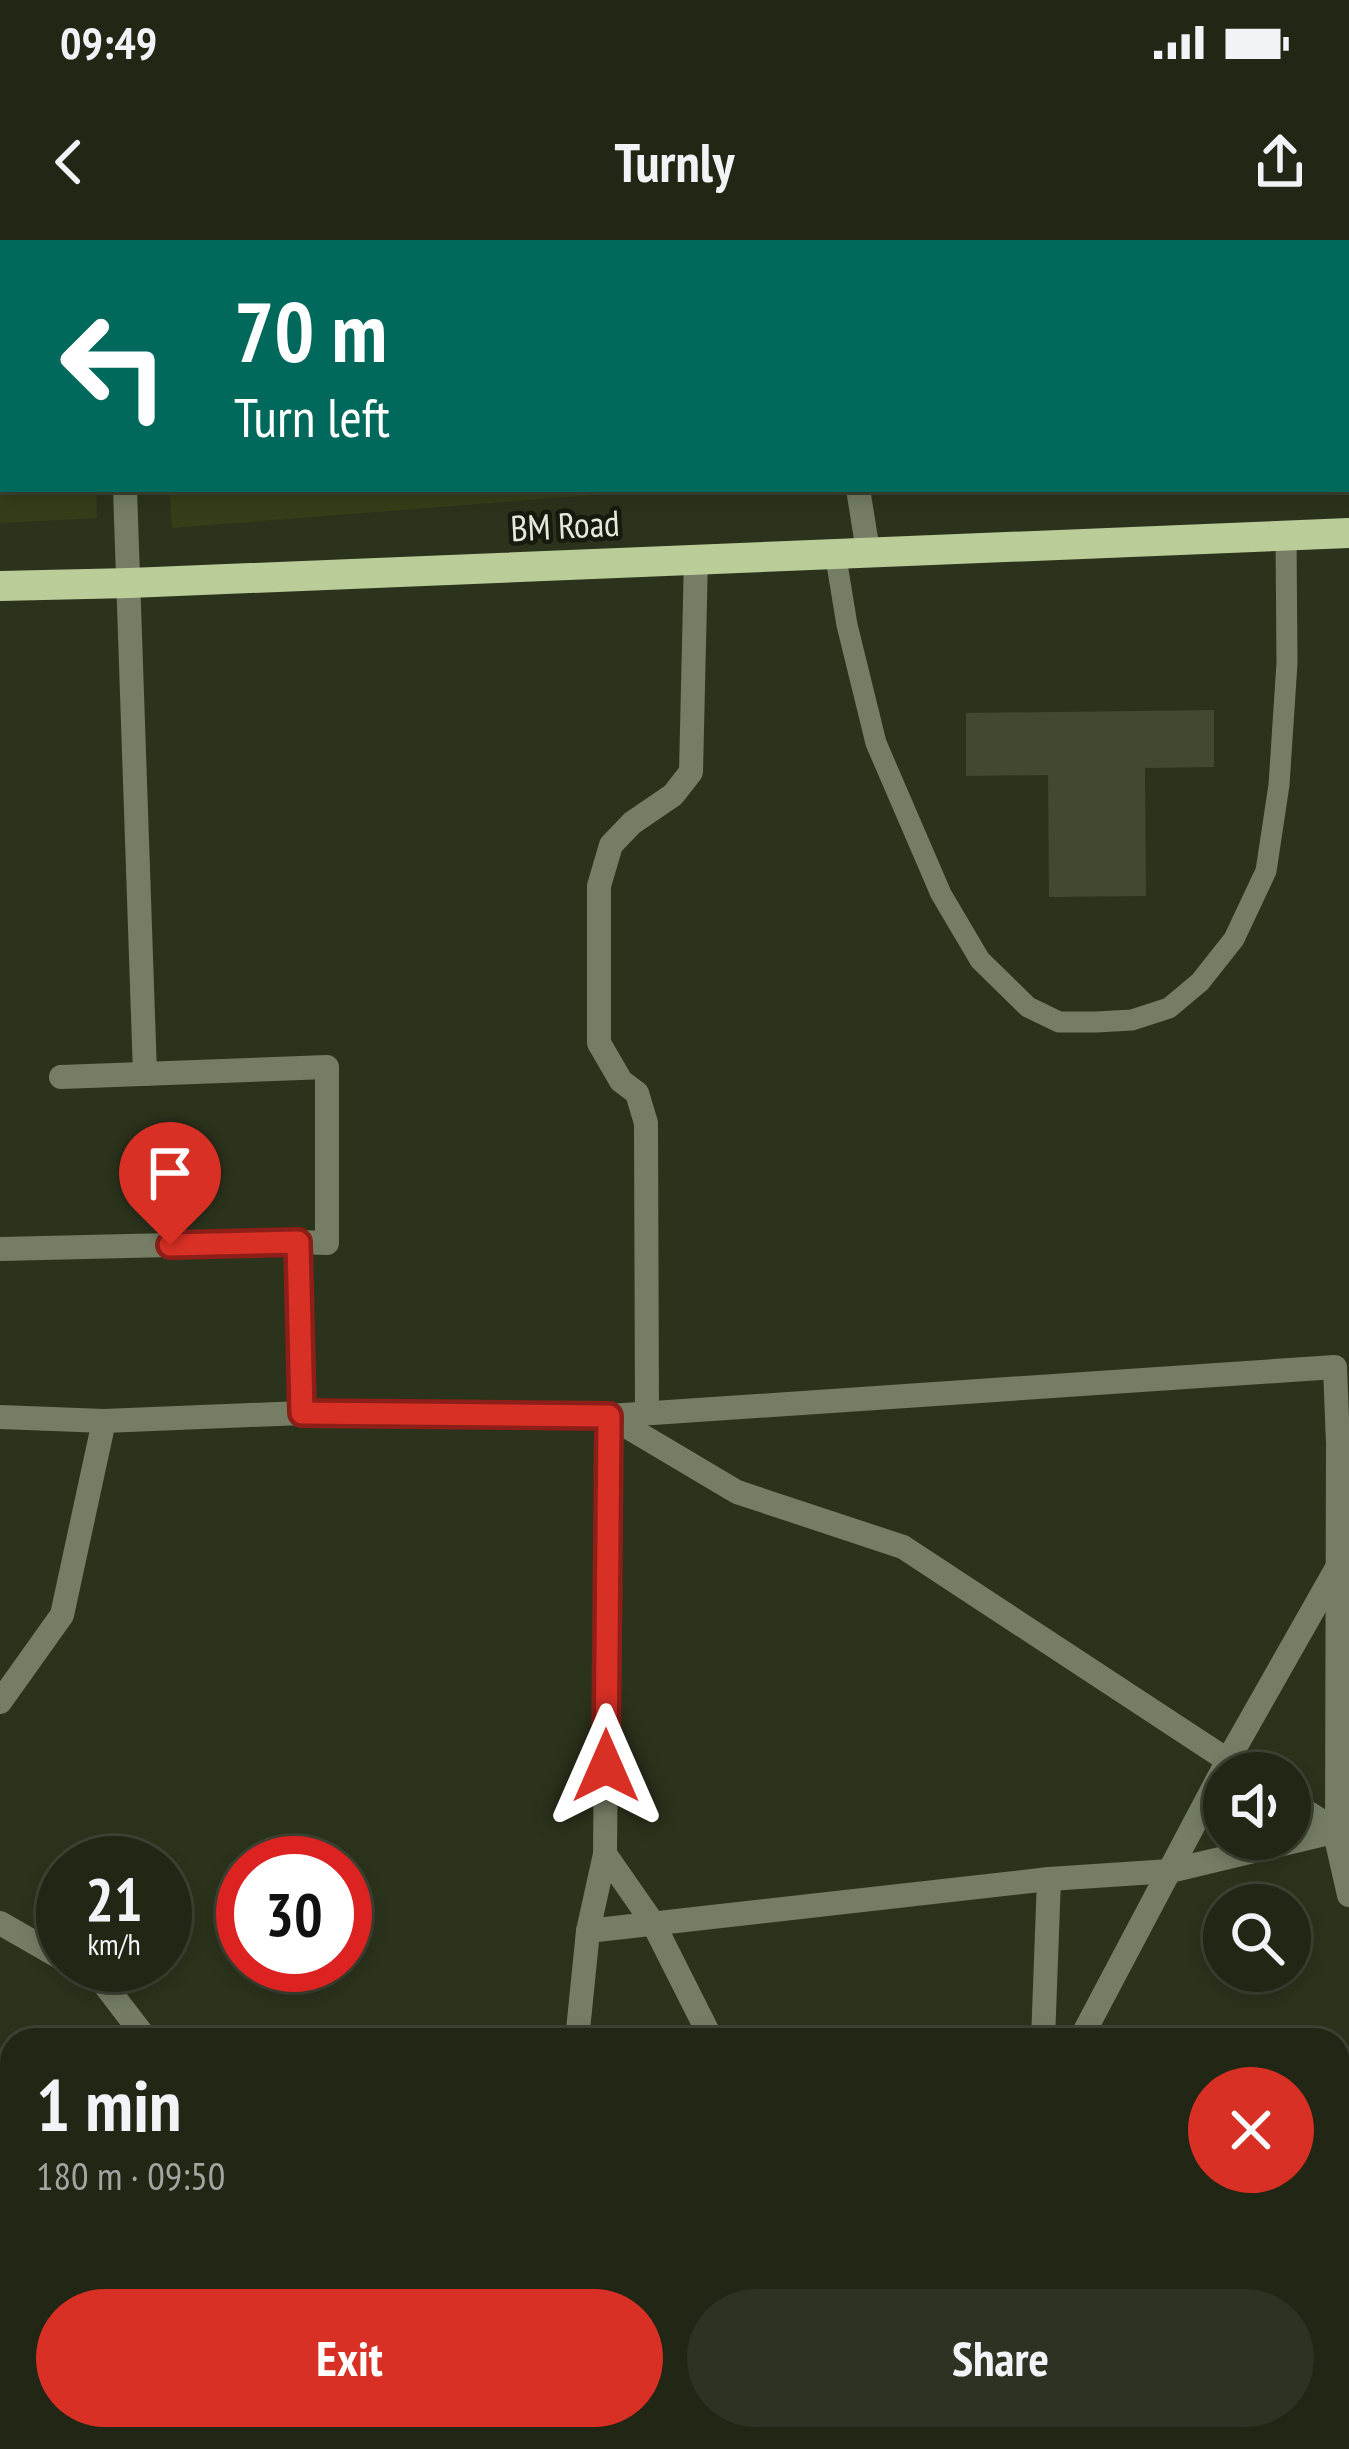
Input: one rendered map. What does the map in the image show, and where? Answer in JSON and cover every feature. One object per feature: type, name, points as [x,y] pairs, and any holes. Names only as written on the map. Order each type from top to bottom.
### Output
[{"type":"main road","name":"BM Road","points":[[0,586],[1349,532]]},
{"type":"street","points":[[125,492],[145,1074]]},
{"type":"street","points":[[858,492],[868,551]]},
{"type":"street","points":[[647,1413],[646,1123],[637,1094],[621,1081],[599,1043],[599,886],[611,845],[632,823],[673,795],[691,772],[696,558]]},
{"type":"street","points":[[0,1249],[327,1243],[327,1067],[61,1077]]},
{"type":"street","points":[[298,1242],[302,1413]]},
{"type":"street","points":[[0,1417],[104,1421],[302,1413],[609,1416],[1335,1367],[1344,1443],[1343,1831],[1337,1842],[1349,1895]]},
{"type":"street","points":[[609,1416],[737,1492],[903,1547],[1215,1752]]},
{"type":"street","points":[[578,2028],[588,1931],[605,1854],[609,1416]]},
{"type":"street","points":[[0,1702],[62,1615],[104,1421]]},
{"type":"street","points":[[1246,1752],[1343,1565]]},
{"type":"street","points":[[1311,1813],[1343,1831]]},
{"type":"street","points":[[1086,2028],[1170,1871],[1203,1821]]},
{"type":"street","points":[[588,1931],[1049,1879],[1170,1871],[1343,1831]]},
{"type":"street","points":[[605,1854],[653,1923],[706,2028]]},
{"type":"street","points":[[1043,2028],[1049,1879]]},
{"type":"street","points":[[0,1923],[36,1944]]},
{"type":"street","points":[[109,1992],[138,2028]]},
{"type":"lane","points":[[835,552],[876,743],[941,894],[980,960],[1028,1007],[1059,1022],[1096,1022],[1132,1020],[1169,1008],[1200,982],[1234,939],[1266,871],[1279,785],[1287,663],[1286,535]]},
{"type":"shaded area","points":[[0,492],[96,492],[97,518],[0,523]]},
{"type":"shaded area","points":[[169,492],[633,492],[172,528]]},
{"type":"building","points":[[1214,710],[1214,767],[1145,768],[1146,896],[1049,897],[1048,775],[966,776],[966,713]]},
{"type":"route","points":[[170,1245],[298,1242],[302,1413],[609,1416],[606,1766]]}]
